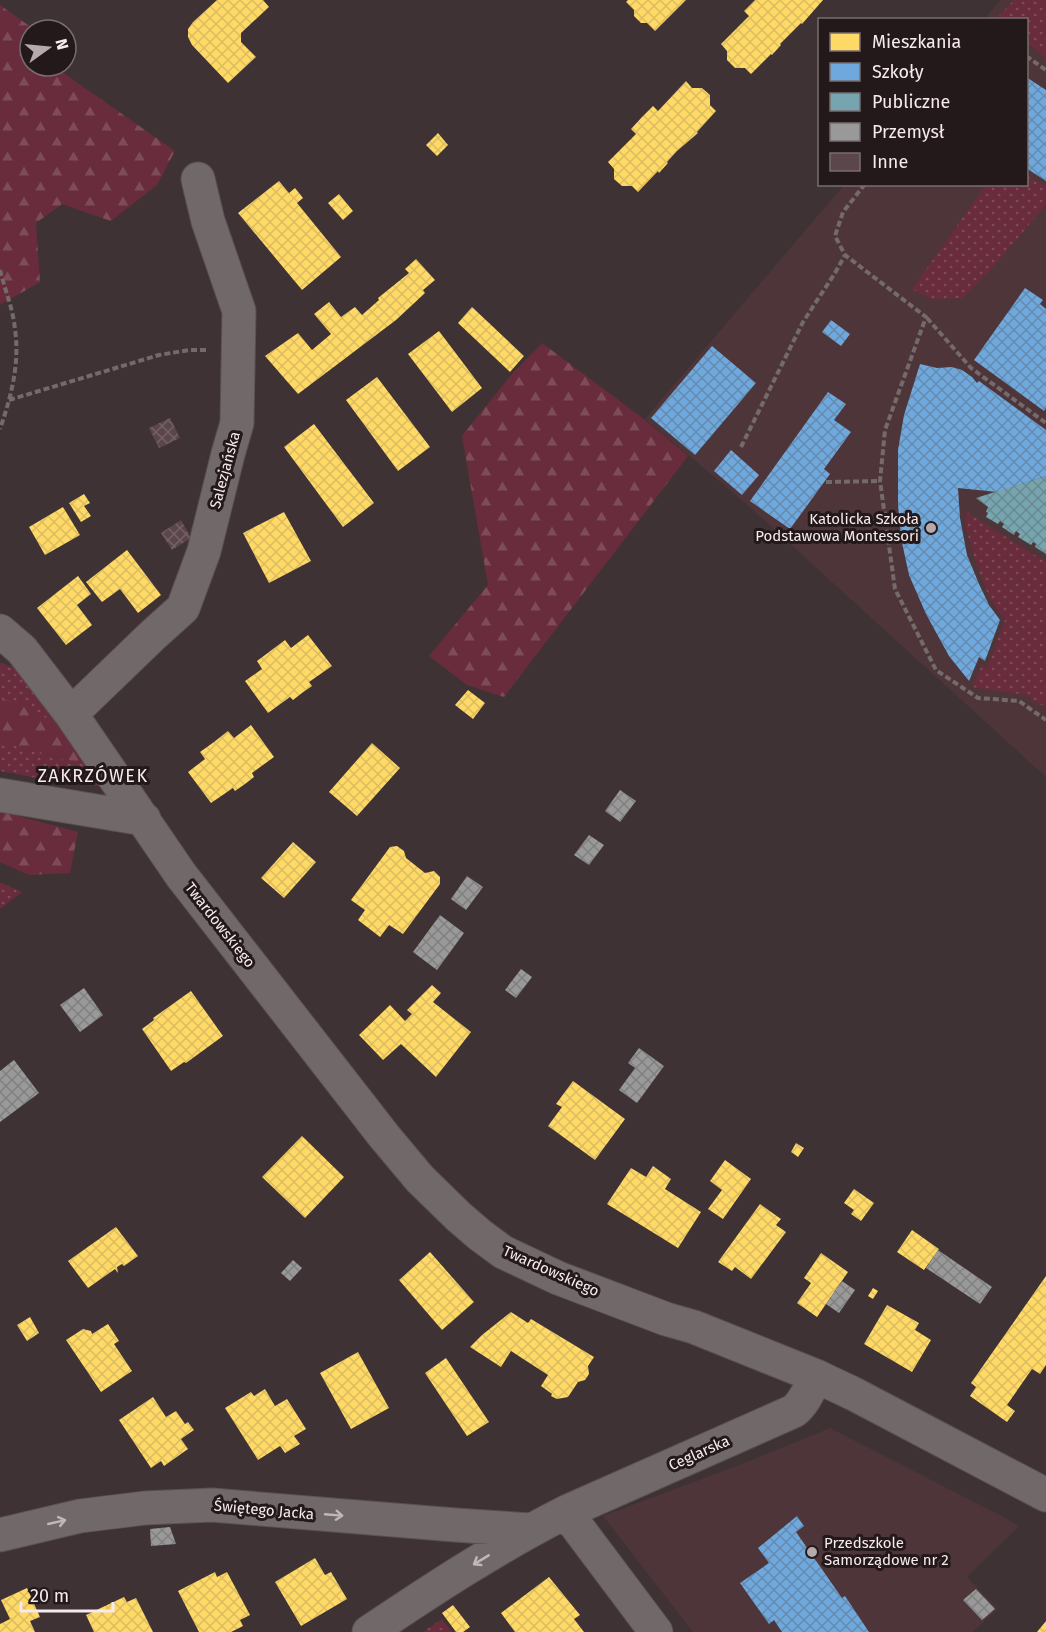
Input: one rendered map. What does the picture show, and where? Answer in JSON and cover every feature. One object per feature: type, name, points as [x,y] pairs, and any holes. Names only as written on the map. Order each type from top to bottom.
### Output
[{"type":"street","name":"Salezjańska","points":[[71,714],[183,608],[204,551],[237,423],[239,311],[208,221],[198,179]]},
{"type":"street","name":"Twardowskiego","points":[[7,642],[71,714],[181,875],[384,1136],[420,1179],[459,1218],[503,1252],[558,1278],[816,1376],[1046,1495]]},
{"type":"street","points":[[0,795],[144,819]]},
{"type":"street","name":"Ceglarska","points":[[369,1632],[442,1583],[531,1530],[566,1512],[794,1411],[805,1398],[816,1376]]},
{"type":"street","name":"Świętego Jacka","points":[[0,1535],[80,1516],[145,1508],[212,1505],[531,1530]]},
{"type":"street","points":[[566,1512],[656,1632]]},
{"type":"path","points":[[1028,57],[1046,70]]},
{"type":"path","points":[[863,186],[843,212],[835,236],[845,255],[926,317],[970,368],[1046,423]]},
{"type":"path","points":[[741,447],[803,322],[845,255]]},
{"type":"path","points":[[0,270],[15,329],[17,356],[14,379],[0,429]]},
{"type":"path","points":[[926,317],[885,430],[880,481],[895,589],[936,669],[978,698],[1019,701],[1046,720]]},
{"type":"path","points":[[9,400],[159,355],[189,350],[238,351]]},
{"type":"path","points":[[826,482],[880,481]]},
{"type":"shaded area","points":[[1001,0],[1046,0],[1046,777],[743,501],[645,419],[843,186],[1028,186],[1028,18],[985,18]]},
{"type":"shaded area","name":"Przedszkole Samorządowe nr 2","points":[[830,1428],[1019,1526],[967,1577],[998,1609],[972,1632],[693,1632],[603,1516]]},
{"type":"green space","points":[[1014,0],[1046,0],[1046,59],[1028,43],[1028,18],[1002,18],[999,16]]},
{"type":"green space","points":[[0,5],[18,18],[18,78],[71,78],[175,151],[157,185],[111,221],[62,204],[36,223],[40,282],[0,305]]},
{"type":"green space","points":[[1028,177],[1046,186],[1046,205],[963,298],[932,299],[912,289],[985,186],[1028,186]]},
{"type":"green space","points":[[542,343],[644,419],[688,456],[504,697],[467,685],[429,656],[488,585],[462,436],[511,375]]},
{"type":"green space","points":[[966,512],[1046,562],[1046,708],[1026,695],[972,687],[982,665],[987,668],[1005,620],[989,597],[975,560],[966,528]]},
{"type":"green space","points":[[0,663],[15,667],[110,787],[47,780],[0,771]]},
{"type":"green space","points":[[0,699],[23,703],[66,731],[93,763],[57,759],[0,741]]},
{"type":"green space","points":[[0,811],[78,832],[70,873],[29,875],[0,862]]},
{"type":"green space","points":[[0,882],[22,892],[0,909]]},
{"type":"green space","points":[[442,1619],[452,1632],[423,1632]]},
{"type":"building: Mieszkania","points":[[217,0],[263,0],[269,7],[241,33],[241,42],[256,57],[228,83],[192,45],[188,37],[188,29],[193,22]]},
{"type":"building: Mieszkania","points":[[628,0],[686,0],[655,31],[647,23],[641,23],[634,16],[634,10],[626,2]]},
{"type":"building: Mieszkania","points":[[755,0],[823,0],[772,55],[751,74],[745,68],[735,68],[727,60],[727,51],[721,44],[749,16],[744,11]]},
{"type":"building: Mieszkania","points":[[686,81],[692,88],[702,88],[710,95],[710,105],[716,111],[698,133],[677,151],[659,173],[658,171],[638,192],[632,186],[622,186],[614,179],[614,169],[608,162],[636,134],[631,129],[642,117],[653,106],[658,111]]},
{"type":"building: Mieszkania","points":[[438,133],[448,145],[437,156],[426,145]]},
{"type":"building: Mieszkania","points":[[279,181],[289,193],[295,188],[303,198],[297,203],[341,257],[302,290],[238,213]]},
{"type":"building: Mieszkania","points":[[339,194],[353,211],[343,220],[328,203]]},
{"type":"building: Mieszkania","points":[[416,259],[435,280],[423,290],[425,293],[396,320],[298,394],[265,356],[298,333],[312,350],[331,334],[314,314],[329,302],[341,317],[355,307],[362,315],[379,300],[378,298],[409,273],[405,269]]},
{"type":"building: Mieszkania","points":[[472,307],[524,356],[510,372],[458,323]]},
{"type":"building: Mieszkania","points":[[439,331],[482,388],[452,412],[408,354]]},
{"type":"building: Mieszkania","points":[[377,377],[430,447],[398,471],[346,400]]},
{"type":"building: Mieszkania","points":[[314,424],[374,503],[343,527],[284,447]]},
{"type":"building: Mieszkania","points":[[84,494],[90,503],[84,506],[91,516],[81,522],[69,503]]},
{"type":"building: Mieszkania","points":[[63,507],[80,535],[45,555],[29,527]]},
{"type":"building: Mieszkania","points":[[284,512],[311,561],[269,583],[243,533]]},
{"type":"building: Mieszkania","points":[[127,550],[161,595],[138,613],[120,589],[102,602],[86,582]]},
{"type":"building: Mieszkania","points":[[78,576],[91,594],[77,605],[92,625],[66,645],[37,608]]},
{"type":"building: Mieszkania","points":[[308,635],[332,666],[309,682],[312,686],[293,700],[290,697],[268,713],[245,681],[262,669],[257,661],[285,640],[291,648]]},
{"type":"building: Mieszkania","points":[[468,690],[485,703],[473,719],[455,705]]},
{"type":"building: Mieszkania","points":[[251,725],[274,757],[252,773],[254,777],[245,784],[235,791],[233,788],[211,803],[188,772],[205,759],[200,752],[228,731],[234,738]]},
{"type":"building: Mieszkania","points":[[372,743],[400,768],[357,816],[329,792]]},
{"type":"building: Mieszkania","points":[[293,842],[316,862],[284,898],[261,878]]},
{"type":"building: Mieszkania","points":[[397,846],[404,851],[406,858],[425,873],[434,871],[440,877],[440,884],[403,934],[389,925],[380,937],[358,920],[365,910],[351,900],[390,847]]},
{"type":"building: Mieszkania","points":[[432,985],[441,993],[433,1002],[471,1032],[436,1077],[401,1044],[383,1060],[359,1035],[390,1005],[405,1021],[412,1014],[407,1010]]},
{"type":"building: Mieszkania","points":[[191,991],[223,1036],[171,1071],[142,1029],[154,1020],[153,1018]]},
{"type":"building: Mieszkania","points":[[573,1081],[625,1119],[595,1160],[548,1126],[562,1107],[556,1104]]},
{"type":"building: Mieszkania","points":[[302,1136],[344,1177],[305,1218],[262,1177]]},
{"type":"building: Mieszkania","points":[[796,1143],[804,1148],[798,1157],[791,1152]]},
{"type":"building: Mieszkania","points":[[725,1160],[751,1179],[723,1219],[708,1209],[722,1190],[710,1181]]},
{"type":"building: Mieszkania","points":[[653,1166],[671,1179],[665,1189],[701,1212],[678,1248],[607,1204],[631,1168],[646,1177]]},
{"type":"building: Mieszkania","points":[[854,1189],[874,1203],[861,1221],[851,1214],[854,1210],[844,1203]]},
{"type":"building: Mieszkania","points":[[760,1204],[781,1219],[776,1225],[786,1232],[751,1279],[735,1267],[732,1271],[718,1262]]},
{"type":"building: Mieszkania","points":[[116,1227],[138,1256],[124,1266],[122,1264],[117,1267],[118,1273],[115,1269],[88,1288],[68,1261]]},
{"type":"building: Mieszkania","points":[[912,1230],[939,1249],[924,1270],[897,1252]]},
{"type":"building: Mieszkania","points":[[430,1252],[474,1302],[442,1330],[399,1280]]},
{"type":"building: Mieszkania","points":[[821,1253],[848,1272],[817,1317],[797,1303],[811,1283],[804,1278]]},
{"type":"building: Mieszkania","points":[[1046,1276],[1046,1365],[1040,1374],[1032,1369],[1007,1405],[1015,1411],[1007,1422],[970,1396],[976,1387],[971,1383]]},
{"type":"building: Mieszkania","points":[[873,1288],[878,1291],[873,1299],[868,1296]]},
{"type":"building: Mieszkania","points":[[887,1305],[919,1323],[915,1330],[931,1340],[912,1372],[864,1344]]},
{"type":"building: Mieszkania","points":[[511,1312],[528,1323],[531,1319],[594,1357],[588,1366],[589,1374],[585,1380],[578,1382],[568,1397],[557,1399],[551,1396],[552,1394],[541,1386],[548,1375],[511,1351],[501,1367],[470,1347]]},
{"type":"building: Mieszkania","points":[[30,1317],[39,1333],[27,1341],[17,1325]]},
{"type":"building: Mieszkania","points":[[108,1324],[119,1341],[114,1344],[132,1371],[101,1392],[66,1340],[83,1329],[91,1331],[92,1334]]},
{"type":"building: Mieszkania","points":[[358,1352],[389,1408],[351,1429],[320,1373]]},
{"type":"building: Mieszkania","points":[[446,1358],[489,1422],[467,1436],[425,1373]]},
{"type":"building: Mieszkania","points":[[265,1389],[275,1406],[287,1399],[306,1429],[294,1436],[300,1444],[285,1453],[280,1446],[258,1460],[225,1408],[251,1392],[254,1396]]},
{"type":"building: Mieszkania","points":[[153,1397],[166,1417],[176,1411],[185,1424],[188,1422],[194,1430],[181,1439],[188,1449],[164,1466],[161,1461],[151,1468],[119,1420]]},
{"type":"building: Mieszkania","points":[[315,1558],[325,1575],[331,1572],[347,1599],[301,1626],[275,1582]]},
{"type":"building: Mieszkania","points":[[215,1572],[217,1577],[227,1572],[250,1615],[240,1620],[243,1626],[231,1632],[199,1632],[178,1591]]},
{"type":"building: Mieszkania","points":[[549,1577],[580,1615],[574,1619],[584,1632],[515,1632],[501,1613]]},
{"type":"building: Mieszkania","points":[[27,1588],[40,1617],[30,1621],[35,1632],[0,1632],[0,1624],[10,1619],[1,1600]]},
{"type":"building: Mieszkania","points":[[124,1597],[127,1602],[136,1598],[153,1632],[94,1632],[86,1615]]},
{"type":"building: Mieszkania","points":[[453,1605],[470,1627],[463,1632],[456,1632],[442,1613]]},
{"type":"building: Mieszkania","points":[[1046,1621],[1046,1632],[1037,1632]]},
{"type":"building: Szkoły","points":[[1028,78],[1046,90],[1046,181],[1028,169]]},
{"type":"building: Szkoły","points":[[1025,288],[1043,300],[1040,304],[1046,309],[1046,408],[1044,411],[974,360]]},
{"type":"building: Szkoły","points":[[831,320],[850,334],[841,346],[822,332]]},
{"type":"building: Szkoły","points":[[712,346],[756,383],[695,455],[651,418]]},
{"type":"building: Szkoły","name":"Katolicka Szkoła Podstawowa Montessori","points":[[920,364],[962,370],[977,383],[979,381],[1046,430],[1046,476],[997,492],[958,488],[960,518],[967,555],[989,605],[1000,620],[985,661],[979,657],[969,681],[949,656],[926,614],[909,575],[901,538],[898,505],[898,450],[904,415]]},
{"type":"building: Szkoły","points":[[828,392],[846,404],[834,420],[851,432],[824,469],[830,474],[790,529],[750,501]]},
{"type":"building: Szkoły","points":[[731,450],[759,475],[742,495],[714,471]]},
{"type":"building: Szkoły","points":[[797,1516],[804,1526],[796,1532],[842,1598],[845,1596],[869,1632],[782,1632],[774,1620],[769,1624],[740,1583],[769,1563],[758,1548]]},
{"type":"building: Publiczne","points":[[1046,476],[1046,554],[1035,547],[1036,544],[1033,542],[1031,545],[1018,537],[1020,534],[1016,531],[1014,535],[1002,527],[1004,524],[1000,521],[998,524],[986,517],[988,507],[976,498]]},
{"type":"building: Przemysł","points":[[620,790],[636,801],[620,822],[605,811]]},
{"type":"building: Przemysł","points":[[589,835],[604,845],[589,865],[574,855]]},
{"type":"building: Przemysł","points":[[467,876],[483,887],[466,910],[451,899]]},
{"type":"building: Przemysł","points":[[440,915],[464,933],[437,970],[413,952]]},
{"type":"building: Przemysł","points":[[521,969],[532,977],[516,998],[505,990]]},
{"type":"building: Przemysł","points":[[84,988],[103,1015],[80,1032],[60,1005]]},
{"type":"building: Przemysł","points":[[639,1048],[664,1066],[637,1103],[619,1090],[635,1068],[628,1063]]},
{"type":"building: Przemysł","points":[[14,1060],[39,1093],[0,1122],[0,1071]]},
{"type":"building: Przemysł","points":[[938,1250],[992,1287],[980,1304],[926,1268]]},
{"type":"building: Przemysł","points":[[293,1260],[302,1268],[290,1281],[281,1273]]},
{"type":"building: Przemysł","points":[[842,1281],[855,1290],[839,1313],[826,1304]]},
{"type":"building: Przemysł","points":[[170,1527],[176,1544],[151,1546],[150,1529]]},
{"type":"building: Przemysł","points":[[976,1589],[995,1609],[982,1620],[963,1600]]},
{"type":"building: Inne","points":[[170,418],[180,438],[159,448],[149,428]]},
{"type":"building: Inne","points":[[181,520],[191,538],[172,550],[161,533]]},
{"type":"place","name":"Katolicka Szkoła Podstawowa Montessori","points":[[931,528]]},
{"type":"place","name":"Przedszkole Samorządowe nr 2","points":[[812,1552]]},
{"type":"district","name":"ZAKRZÓWEK","points":[[93,776]]}]
